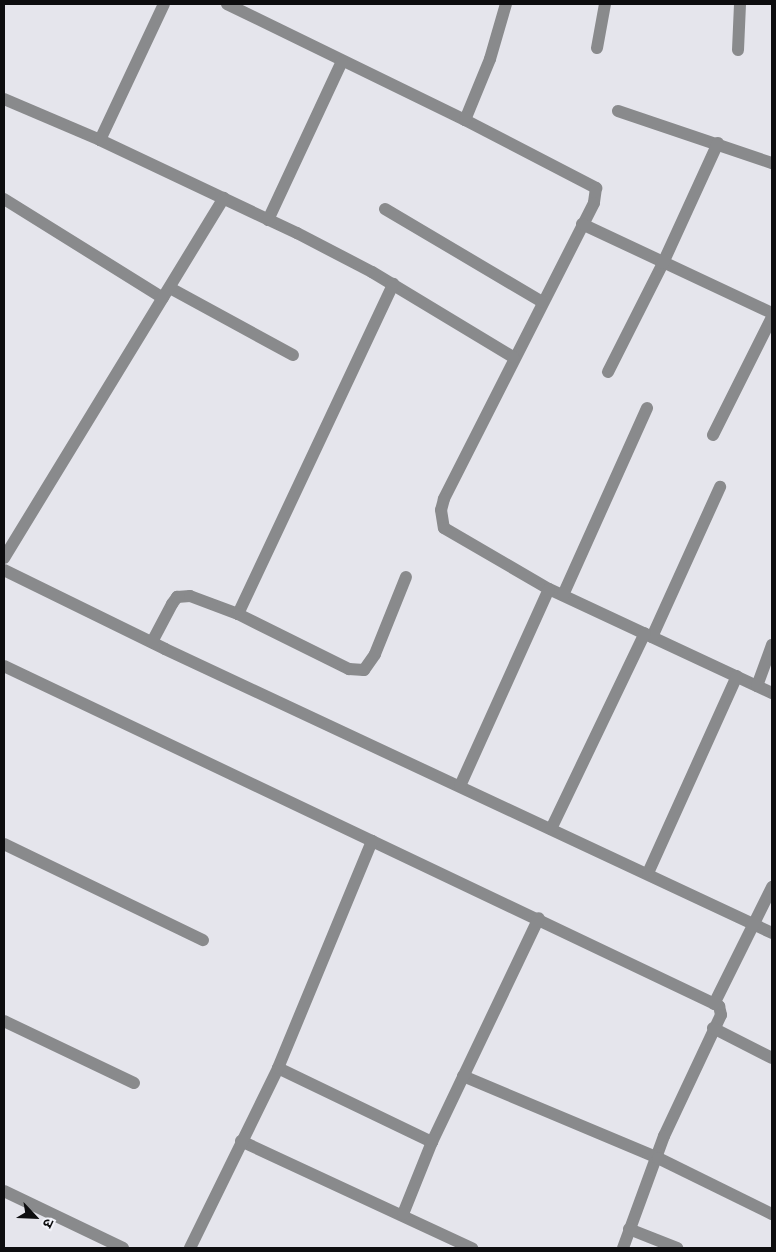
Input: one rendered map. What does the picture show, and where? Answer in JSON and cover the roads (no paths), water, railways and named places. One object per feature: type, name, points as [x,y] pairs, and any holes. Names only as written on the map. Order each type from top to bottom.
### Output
[{"type":"street","points":[[100,140],[164,4]]},
{"type":"street","points":[[227,4],[465,120],[596,188],[598,193],[513,357],[444,499],[442,519],[444,528],[451,534],[549,589],[772,693]]},
{"type":"street","points":[[465,120],[492,52],[506,4]]},
{"type":"street","points":[[596,48],[605,4]]},
{"type":"street","points":[[738,50],[740,4]]},
{"type":"street","points":[[268,220],[342,61]]},
{"type":"street","points":[[4,99],[100,140],[268,220],[393,284],[513,357]]},
{"type":"street","points":[[618,110],[772,163]]},
{"type":"street","points":[[608,372],[663,263],[718,143]]},
{"type":"street","points":[[4,558],[224,198]]},
{"type":"street","points":[[4,199],[166,293],[293,355]]},
{"type":"street","points":[[385,209],[542,302]]},
{"type":"street","points":[[582,224],[772,313]]},
{"type":"street","points":[[238,614],[393,284]]},
{"type":"street","points":[[713,435],[772,317]]},
{"type":"street","points":[[563,595],[647,408]]},
{"type":"street","points":[[551,829],[649,635],[720,487]]},
{"type":"street","points":[[4,570],[152,642],[551,829],[648,872],[772,933]]},
{"type":"street","points":[[152,642],[172,604],[182,596],[238,614],[349,669],[364,670],[375,654],[406,577]]},
{"type":"street","points":[[460,786],[549,589]]},
{"type":"street","points":[[758,686],[772,645]]},
{"type":"street","points":[[4,666],[372,842],[539,918],[714,1004],[722,1011],[658,1158],[622,1248]]},
{"type":"street","points":[[648,872],[737,676]]},
{"type":"street","points":[[190,1248],[278,1068],[372,842]]},
{"type":"street","points":[[4,844],[203,940]]},
{"type":"street","points":[[714,1004],[772,887]]},
{"type":"street","points":[[403,1214],[432,1142],[539,918]]},
{"type":"street","points":[[4,1021],[134,1083]]},
{"type":"street","points":[[713,1028],[772,1058]]},
{"type":"street","points":[[278,1068],[432,1142]]},
{"type":"street","points":[[463,1076],[658,1158],[772,1214]]},
{"type":"street","points":[[242,1141],[403,1214],[472,1248]]},
{"type":"street","points":[[4,1191],[123,1248]]},
{"type":"street","points":[[629,1229],[677,1248]]}]
